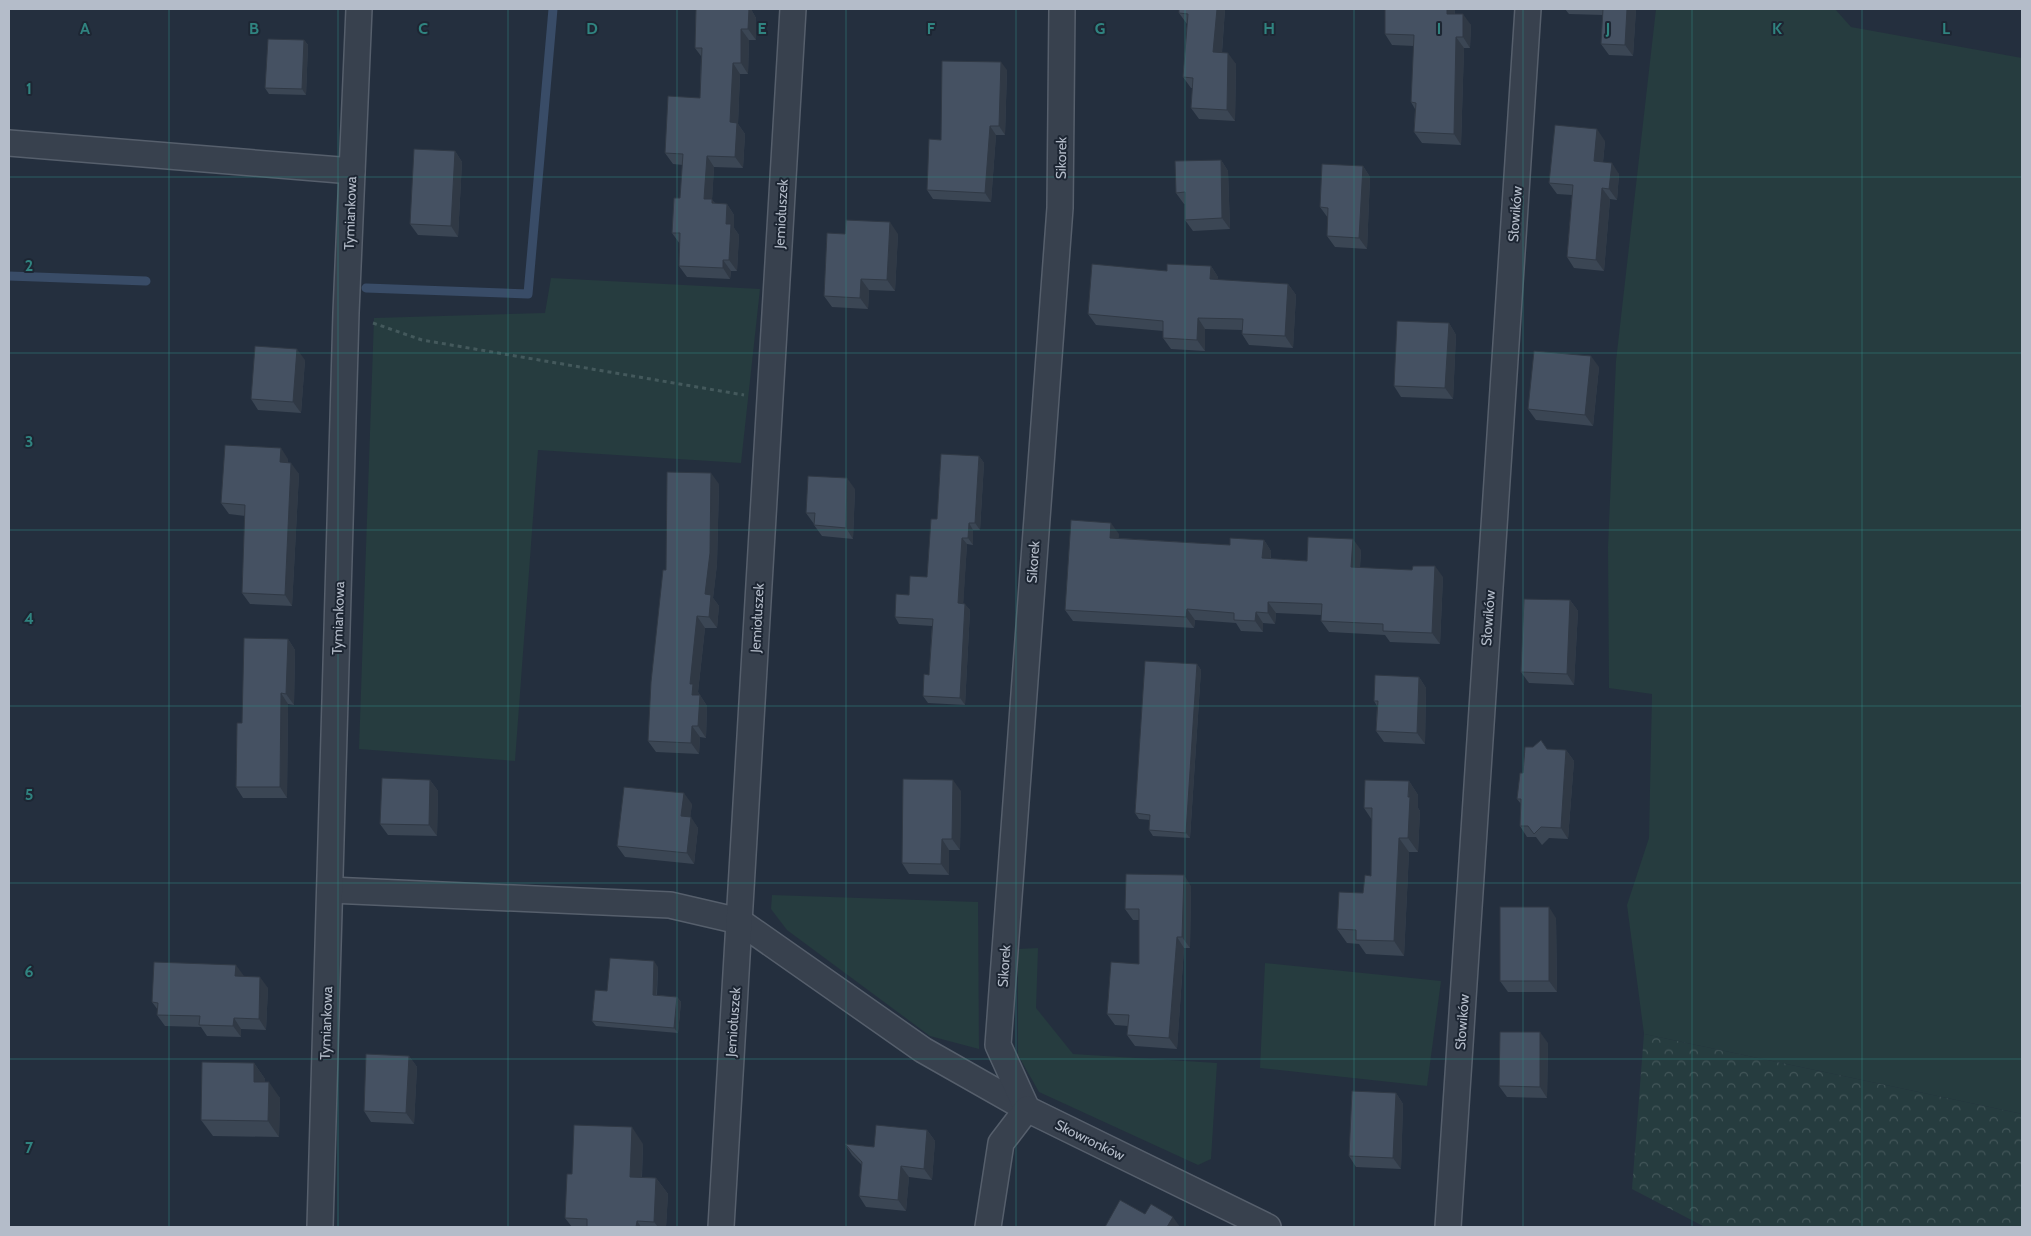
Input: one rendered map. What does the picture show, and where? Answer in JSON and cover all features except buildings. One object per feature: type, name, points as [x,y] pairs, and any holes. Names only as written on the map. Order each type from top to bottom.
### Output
[{"type":"street","name":"Tymiankowa","points":[[320,1227],[346,314],[359,9]]},
{"type":"street","name":"Jemiołuszek","points":[[721,1227],[793,9]]},
{"type":"street","name":"Sikorek","points":[[1027,1109],[998,1045],[1060,208],[1062,9]]},
{"type":"street","name":"Słowików","points":[[1448,1227],[1528,9]]},
{"type":"street","points":[[9,143],[352,171]]},
{"type":"street","points":[[330,890],[670,905],[739,921]]},
{"type":"street","name":"Skowronków","points":[[739,921],[923,1050],[1027,1109],[1268,1227]]},
{"type":"street","points":[[988,1227],[1002,1143],[1027,1109]]},
{"type":"path","points":[[346,314],[422,340],[770,400]]},
{"type":"green space","points":[[1656,9],[1835,9],[1851,27],[2022,58],[2022,1114],[1644,1034],[1627,905],[1649,838],[1652,694],[1609,688],[1608,547],[1616,361]]},
{"type":"green space","points":[[551,278],[760,289],[741,463],[538,450],[515,761],[359,749],[374,318],[545,313]]},
{"type":"green space","points":[[772,895],[978,902],[979,1049],[930,1036],[787,930],[771,909]]},
{"type":"green space","points":[[1038,948],[1036,1008],[1073,1054],[1217,1063],[1211,1159],[1198,1165],[1039,1092],[1018,1055],[1018,949]]},
{"type":"green space","points":[[1265,963],[1441,981],[1427,1086],[1260,1068]]},
{"type":"green space","points":[[1644,1034],[2022,1114],[2022,1227],[1705,1227],[1632,1189]]},
{"type":"waterway","points":[[366,288],[528,294],[553,9]]},
{"type":"waterway","points":[[9,276],[146,281]]}]
